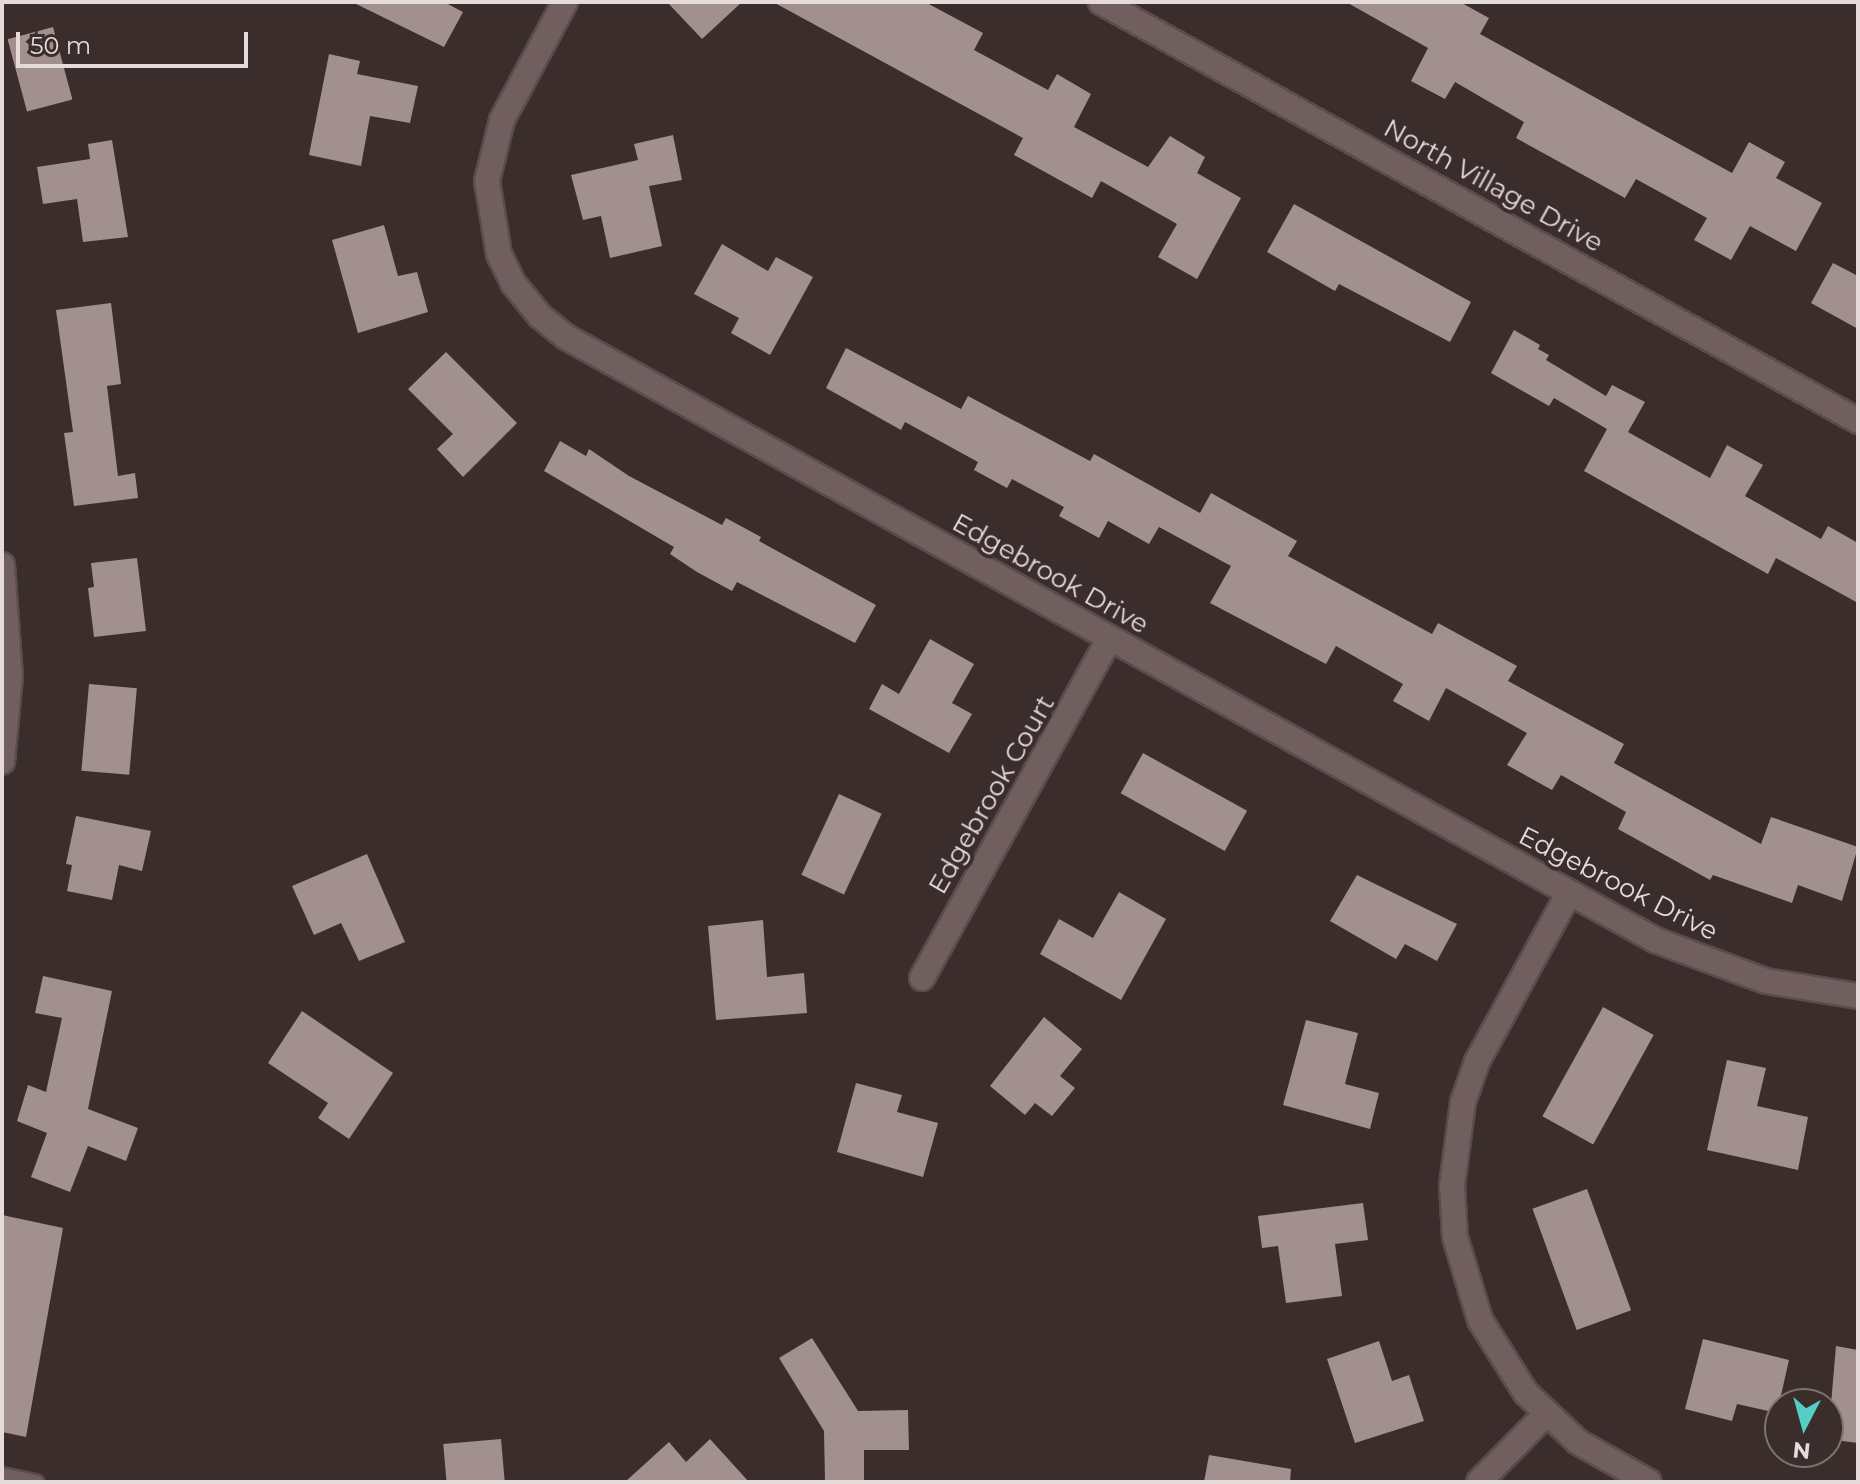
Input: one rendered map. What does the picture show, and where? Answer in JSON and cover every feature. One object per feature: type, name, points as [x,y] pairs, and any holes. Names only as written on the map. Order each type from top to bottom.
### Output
[{"type":"street","name":"Edgebrook Drive","points":[[565,2],[502,120],[487,181],[499,254],[540,316],[566,337],[1569,893],[1709,963],[1766,981],[1858,996]]},
{"type":"street","name":"North Village Drive","points":[[1101,2],[1858,421]]},
{"type":"street","points":[[2,565],[10,676],[2,762]]},
{"type":"street","name":"Edgebrook Court","points":[[922,978],[1109,639]]},
{"type":"street","points":[[1569,893],[1477,1062],[1463,1102],[1452,1185],[1455,1237],[1480,1320],[1500,1358],[1546,1414],[1578,1442],[1649,1482]]},
{"type":"street","points":[[1479,1482],[1546,1414]]},
{"type":"lane","points":[[2,1475],[36,1482]]},
{"type":"building","points":[[352,2],[444,2],[463,12],[444,47]]},
{"type":"building","points":[[667,2],[742,2],[702,39]]},
{"type":"building","points":[[773,2],[925,2],[983,33],[974,50],[1048,90],[1057,74],[1091,94],[1074,127],[1148,167],[1170,136],[1205,157],[1197,173],[1241,198],[1197,279],[1158,257],[1177,224],[1101,181],[1092,198],[1014,155],[1023,138]]},
{"type":"building","points":[[1346,2],[1460,2],[1489,18],[1480,34],[1732,173],[1749,142],[1785,162],[1776,178],[1822,203],[1796,251],[1750,226],[1731,260],[1694,240],[1707,218],[1636,179],[1625,198],[1516,138],[1524,122],[1455,82],[1445,99],[1411,81],[1428,48]]},
{"type":"building","points":[[53,27],[72,99],[27,112],[8,39]]},
{"type":"building","points":[[329,54],[360,61],[357,74],[418,86],[410,123],[370,116],[361,166],[309,155]]},
{"type":"building","points":[[673,135],[682,180],[649,186],[662,246],[610,258],[601,216],[583,220],[571,175],[638,160],[634,144]]},
{"type":"building","points":[[112,140],[128,237],[83,242],[77,199],[43,204],[37,167],[90,159],[88,144]]},
{"type":"building","points":[[1294,204],[1471,302],[1450,342],[1339,284],[1335,291],[1267,252]]},
{"type":"building","points":[[384,225],[398,276],[417,272],[428,312],[358,333],[332,240]]},
{"type":"building","points":[[722,244],[768,271],[776,257],[813,277],[770,355],[731,333],[739,318],[694,294]]},
{"type":"building","points":[[1833,263],[1858,276],[1858,329],[1811,303]]},
{"type":"building","points":[[111,303],[121,384],[107,386],[118,476],[135,473],[138,498],[74,506],[64,433],[73,432],[56,310]]},
{"type":"building","points":[[1514,330],[1540,345],[1538,349],[1549,355],[1546,360],[1606,396],[1612,385],[1645,402],[1628,432],[1710,478],[1727,445],[1763,465],[1745,496],[1821,539],[1828,526],[1858,543],[1858,603],[1776,558],[1768,574],[1584,471],[1607,429],[1554,398],[1549,406],[1491,373]]},
{"type":"building","points":[[846,348],[961,409],[968,396],[1090,461],[1094,454],[1200,513],[1211,493],[1297,541],[1288,556],[1432,634],[1438,623],[1517,666],[1508,681],[1624,744],[1614,763],[1761,844],[1771,817],[1858,847],[1842,901],[1798,885],[1792,903],[1713,875],[1710,880],[1618,829],[1626,812],[1561,775],[1552,790],[1507,765],[1527,733],[1446,688],[1429,721],[1393,701],[1403,684],[1336,646],[1326,664],[1210,603],[1231,566],[1159,527],[1149,544],[1108,521],[1099,538],[1059,516],[1064,507],[1012,479],[1007,488],[974,470],[978,462],[905,422],[901,430],[826,388]]},
{"type":"building","points":[[446,352],[517,423],[463,477],[437,449],[453,434],[408,389]]},
{"type":"building","points":[[560,441],[586,456],[589,449],[629,476],[722,525],[726,518],[761,537],[759,541],[876,605],[855,643],[737,582],[732,591],[697,572],[670,554],[674,547],[544,471]]},
{"type":"building","points":[[137,558],[146,631],[94,637],[88,588],[94,587],[91,563]]},
{"type":"building","points":[[930,639],[974,664],[952,703],[972,714],[949,753],[869,709],[882,684],[899,694]]},
{"type":"building","points":[[89,684],[137,688],[129,775],[81,771]]},
{"type":"building","points":[[1143,753],[1247,811],[1225,851],[1121,793]]},
{"type":"building","points":[[839,794],[882,814],[844,895],[801,875]]},
{"type":"building","points":[[76,816],[151,831],[142,871],[119,865],[112,900],[67,891],[72,865],[66,864]]},
{"type":"building","points":[[367,854],[405,942],[359,961],[341,923],[314,935],[292,886]]},
{"type":"building","points":[[1357,875],[1457,924],[1437,961],[1405,944],[1396,959],[1330,921]]},
{"type":"building","points":[[1119,892],[1166,919],[1121,1000],[1040,954],[1059,919],[1093,938]]},
{"type":"building","points":[[763,920],[767,977],[804,973],[807,1013],[716,1020],[708,926]]},
{"type":"building","points":[[43,976],[112,991],[88,1109],[138,1128],[126,1161],[88,1146],[70,1192],[31,1177],[47,1133],[17,1121],[28,1085],[46,1092],[62,1018],[35,1013]]},
{"type":"building","points":[[1603,1007],[1654,1035],[1593,1144],[1542,1116]]},
{"type":"building","points":[[302,1011],[393,1073],[349,1139],[318,1118],[328,1103],[268,1063]]},
{"type":"building","points":[[1044,1017],[1082,1049],[1060,1076],[1075,1088],[1052,1116],[1035,1103],[1025,1115],[990,1086]]},
{"type":"building","points":[[1306,1020],[1358,1033],[1345,1084],[1379,1093],[1370,1129],[1283,1105]]},
{"type":"building","points":[[1727,1060],[1766,1068],[1757,1106],[1808,1117],[1798,1170],[1707,1150]]},
{"type":"building","points":[[856,1083],[902,1095],[897,1112],[938,1123],[923,1177],[837,1152]]},
{"type":"building","points":[[1587,1189],[1631,1310],[1577,1330],[1532,1209]]},
{"type":"building","points":[[1363,1203],[1368,1240],[1335,1244],[1342,1296],[1286,1303],[1278,1246],[1262,1248],[1258,1216]]},
{"type":"building","points":[[2,1215],[63,1228],[26,1437],[2,1432]]},
{"type":"building","points":[[812,1338],[858,1411],[908,1410],[909,1450],[864,1450],[864,1482],[825,1482],[824,1431],[779,1358]]},
{"type":"building","points":[[1703,1339],[1789,1360],[1783,1388],[1764,1388],[1764,1410],[1737,1404],[1732,1421],[1685,1409]]},
{"type":"building","points":[[1379,1341],[1392,1381],[1409,1375],[1424,1421],[1355,1443],[1327,1359]]},
{"type":"building","points":[[1836,1346],[1858,1350],[1858,1443],[1844,1441],[1844,1388],[1832,1388]]},
{"type":"building","points":[[501,1439],[505,1482],[447,1482],[443,1444]]},
{"type":"building","points":[[710,1439],[749,1482],[625,1482],[669,1442],[686,1462]]},
{"type":"building","points":[[1209,1455],[1291,1469],[1290,1482],[1204,1482]]}]
